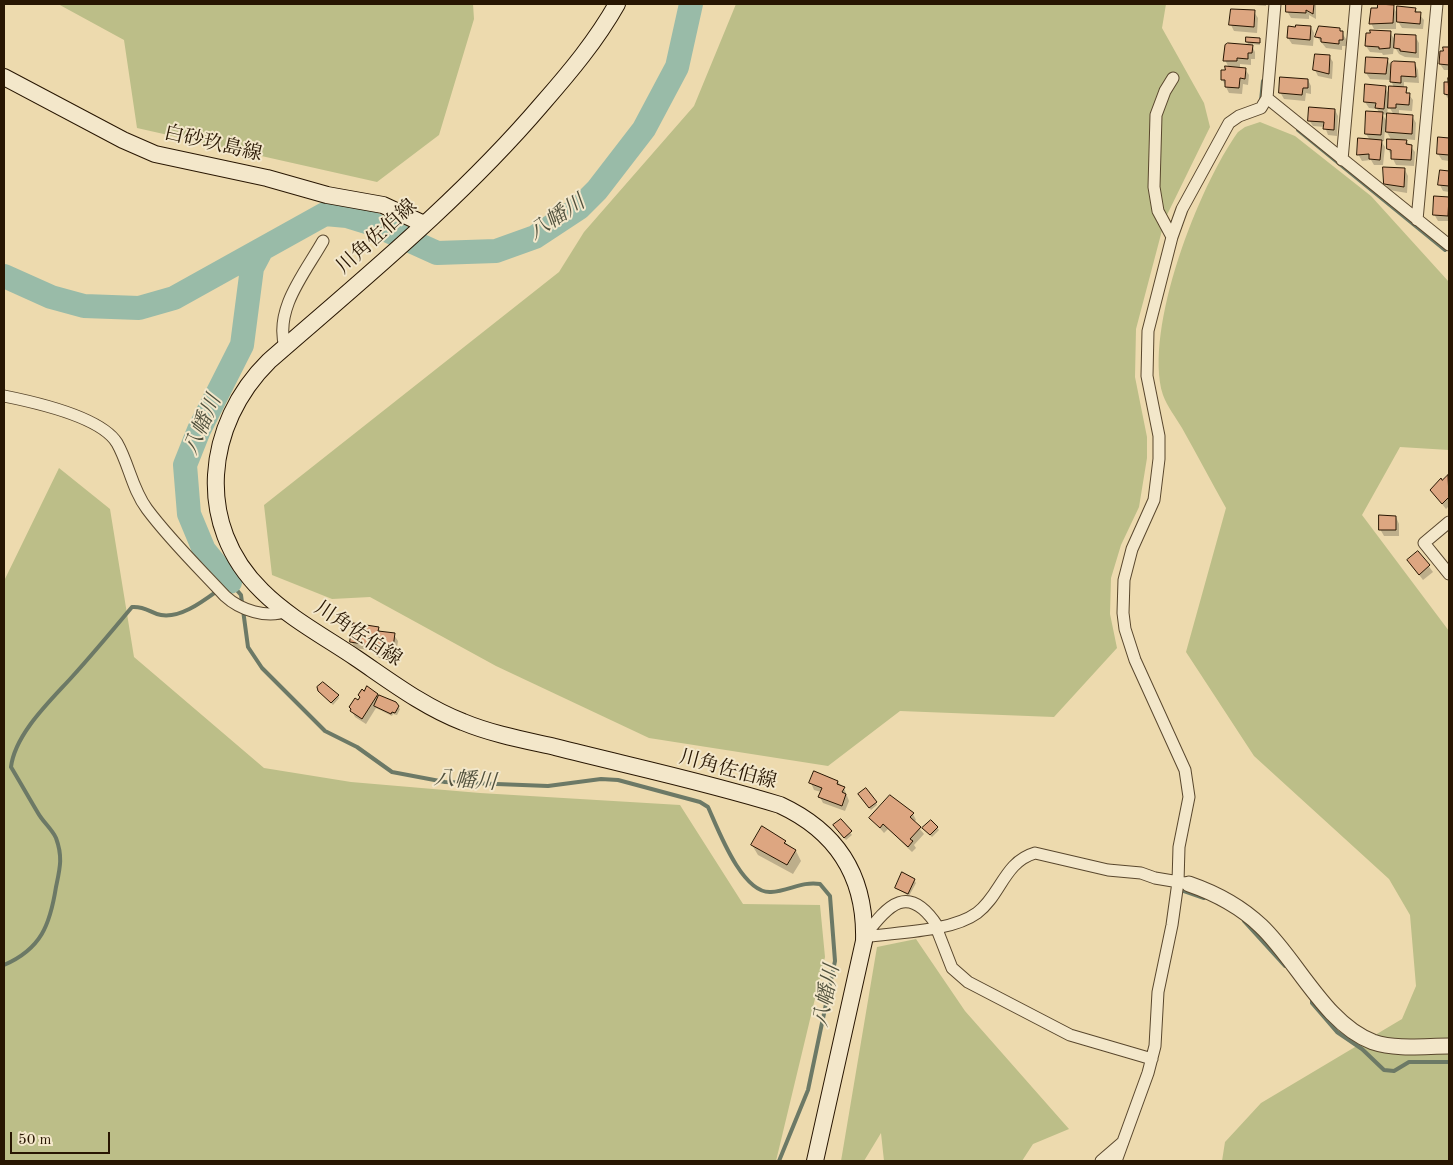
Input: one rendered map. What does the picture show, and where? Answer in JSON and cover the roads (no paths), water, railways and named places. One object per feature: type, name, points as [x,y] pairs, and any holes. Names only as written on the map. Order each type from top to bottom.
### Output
[{"type":"main road","name":"川角佐伯線","points":[[617,4],[591,45],[518,132],[476,177],[257,373],[237,400],[223,431],[216,465],[220,516],[235,555],[260,590],[286,611],[419,700],[464,723],[765,800],[794,812],[826,835],[849,866],[860,895],[864,937],[815,1161]]},
{"type":"main road","name":"白砂玖島線","points":[[4,77],[123,140],[155,154],[279,181],[327,195],[383,204],[423,225]]},
{"type":"street","points":[[1116,1161],[1152,1059],[1158,992],[1183,883],[1177,857],[1188,810],[1188,783],[1180,757],[1129,644],[1125,629],[1122,596],[1132,549],[1150,512],[1156,487],[1159,436],[1148,376],[1147,353],[1153,308],[1172,237],[1182,210],[1221,134],[1229,123],[1239,116],[1261,108],[1267,98],[1276,4]]},
{"type":"street","points":[[1342,160],[1356,4]]},
{"type":"street","points":[[1417,220],[1437,4]]},
{"type":"street","points":[[1172,237],[1158,211],[1154,178],[1156,115],[1165,91],[1173,78]]},
{"type":"street","points":[[1267,98],[1449,245]]},
{"type":"street","points":[[285,347],[282,329],[284,311],[323,240]]},
{"type":"street","points":[[4,396],[94,422],[110,435],[121,452],[134,486],[146,508],[230,600],[250,610],[268,615],[286,611]]},
{"type":"street","points":[[1449,522],[1424,543],[1449,574]]},
{"type":"street","points":[[864,937],[958,923],[979,912],[994,895],[1015,862],[1024,856],[1046,853],[1108,870],[1141,873],[1155,878],[1183,883],[1233,904],[1262,926],[1335,1015],[1353,1032],[1376,1043],[1388,1046],[1449,1046]]},
{"type":"street","points":[[864,937],[888,907],[898,902],[909,902],[919,905],[937,927],[952,968],[968,982],[1070,1035],[1152,1059]]},
{"type":"street","points":[[1101,1161],[1123,1142]]},
{"type":"waterway","name":"八幡川","points":[[4,276],[51,297],[84,306],[139,308],[174,298],[325,214],[347,216],[373,224],[437,253],[496,251],[535,237],[579,208],[597,190],[644,129],[677,67],[691,4]]},
{"type":"waterway","points":[[1261,101],[1263,81]]},
{"type":"waterway","points":[[1298,130],[1445,250]]},
{"type":"waterway","name":"八幡川","points":[[230,582],[204,550],[189,514],[185,465],[199,430],[242,345],[252,268],[262,249]]},
{"type":"waterway","name":"八幡川","points":[[4,965],[17,959],[27,951],[42,934],[51,913],[59,874],[60,851],[56,838],[40,816],[11,767],[19,742],[26,730],[132,607],[161,615],[179,613],[197,604],[230,582],[241,595],[248,647],[262,668],[325,731],[357,747],[392,772],[445,782],[548,786],[601,779],[618,780],[700,802],[708,807],[732,859],[750,883],[760,890],[771,892],[813,883],[820,884],[830,896],[835,961],[808,1090],[779,1161]]},
{"type":"waterway","points":[[1177,891],[1184,891],[1204,898]]},
{"type":"waterway","points":[[1244,921],[1285,966]]},
{"type":"waterway","points":[[1312,998],[1312,1003],[1337,1032],[1362,1049],[1384,1070],[1394,1071],[1409,1062],[1449,1062]]}]
